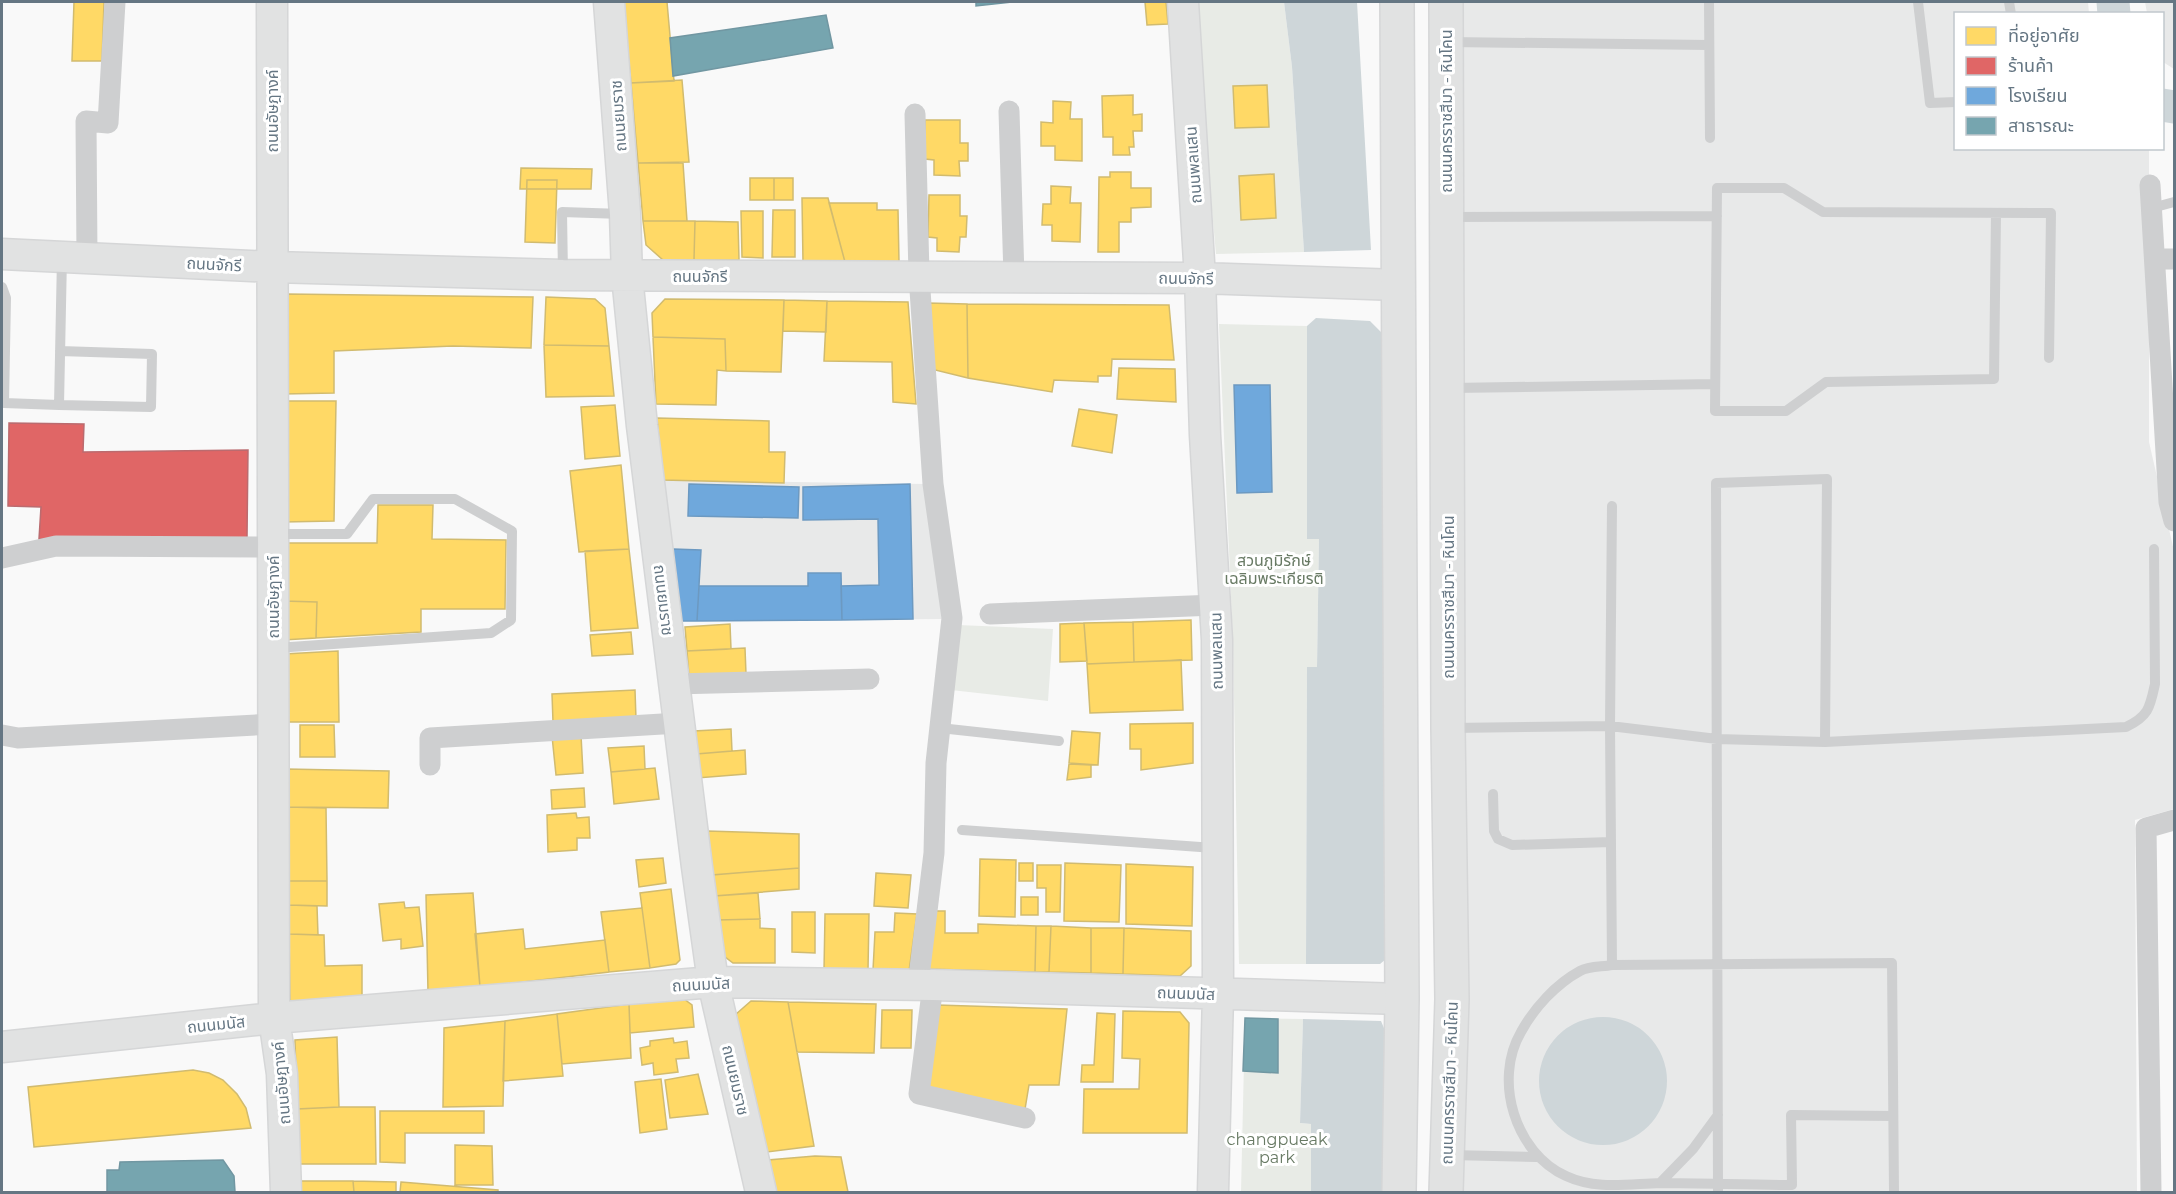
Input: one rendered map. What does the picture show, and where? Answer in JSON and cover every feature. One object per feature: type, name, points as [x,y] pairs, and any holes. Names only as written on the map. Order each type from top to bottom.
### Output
[{"type":"main road","points":[[1397,2],[1402,999],[1399,1192]]},
{"type":"main road","name":"ถนนนครราชสีมา - หินโคน","points":[[1446,2],[1448,728],[1452,999],[1446,1192]]},
{"type":"main road","points":[[1398,285],[1447,286]]},
{"type":"main road","points":[[1402,999],[1452,999]]},
{"type":"street","points":[[74,258],[87,121],[108,123],[115,2]]},
{"type":"street","name":"ถนนอัษฎางค์","points":[[272,2],[274,1018],[282,1074],[286,1192]]},
{"type":"street","name":"ถนนยมราช","points":[[609,2],[625,214],[627,276],[643,437],[679,723],[713,982],[761,1192]]},
{"type":"street","name":"ถนนพลแสน","points":[[1183,2],[1200,278],[1205,435],[1217,640],[1218,994],[1213,1192]]},
{"type":"street","points":[[1009,111],[1014,277]]},
{"type":"street","points":[[915,114],[919,275],[933,484],[952,618],[936,763],[934,853],[919,1094],[1026,1118]]},
{"type":"street","points":[[2150,185],[2152,208],[2165,259],[2169,502],[2174,514]]},
{"type":"street","name":"ถนนจักรี","points":[[2,254],[273,267],[563,275],[1200,278],[1398,285]]},
{"type":"street","points":[[2,558],[56,546],[273,541]]},
{"type":"street","points":[[990,614],[1215,604]]},
{"type":"street","points":[[675,684],[869,679]]},
{"type":"street","points":[[430,765],[430,738],[679,723]]},
{"type":"street","points":[[2,735],[18,738],[273,724]]},
{"type":"street","points":[[2151,1192],[2146,828],[2175,820]]},
{"type":"street","name":"ถนนมนัส","points":[[2,1047],[274,1018],[713,982],[925,985],[1402,999]]},
{"type":"lane","points":[[1709,2],[1710,138]]},
{"type":"lane","points":[[1918,2],[1930,103],[1954,102]]},
{"type":"lane","points":[[1446,42],[1709,45]]},
{"type":"lane","points":[[1996,213],[1995,379],[1826,382],[1786,411],[1715,411],[1717,188],[1784,188],[1823,212],[2050,213],[2049,358]]},
{"type":"lane","points":[[2152,208],[2175,202]]},
{"type":"lane","points":[[563,275],[562,212],[625,214]]},
{"type":"lane","points":[[1447,217],[1717,216]]},
{"type":"lane","points":[[59,405],[60,351],[74,258]]},
{"type":"lane","points":[[2,288],[6,298],[3,406],[151,407],[152,354],[60,351]]},
{"type":"lane","points":[[1448,388],[1715,384]]},
{"type":"lane","points":[[1718,1189],[1716,483],[1827,480],[1825,742]]},
{"type":"lane","points":[[273,541],[346,534],[373,499],[455,499],[512,531],[511,620],[491,633],[273,648]]},
{"type":"lane","points":[[1611,965],[1612,506]]},
{"type":"lane","points":[[1448,728],[1610,726],[1717,739],[1825,742],[2127,727],[2143,719],[2150,705],[2155,684],[2154,549]]},
{"type":"lane","points":[[940,728],[1059,741]]},
{"type":"lane","points":[[1493,794],[1494,831],[1498,839],[1512,845],[1611,842]]},
{"type":"lane","points":[[962,830],[1218,848]]},
{"type":"lane","points":[[1893,1116],[1791,1115],[1792,1185],[1718,1189],[1660,1183],[1594,1186],[1564,1176],[1537,1157],[1520,1133],[1511,1103],[1509,1068],[1520,1034],[1539,1006],[1560,984],[1582,969],[1611,965],[1892,963],[1894,1192]]},
{"type":"lane","points":[[1660,1183],[1693,1149],[1718,1115]]},
{"type":"lane","points":[[1446,1155],[1537,1157]]},
{"type":"shaded area","points":[[1284,2],[1357,2],[1371,250],[1304,252],[1292,67]]},
{"type":"shaded area","points":[[1462,2],[2088,2],[2089,12],[1954,12],[1954,150],[2149,150],[2149,442],[2174,551],[2174,809],[2135,820],[2137,1192],[1464,1192]]},
{"type":"shaded area","points":[[2145,2],[2174,2],[2174,69],[2164,63],[2164,12],[2147,12]]},
{"type":"shaded area","points":[[1316,318],[1370,321],[1381,332],[1386,959],[1380,964],[1306,964],[1307,667],[1317,667],[1319,539],[1307,539],[1307,326]]},
{"type":"shaded area","points":[[663,480],[926,484],[945,619],[682,621]]},
{"type":"shaded area","points":[[1603,1017],[1627,1022],[1648,1036],[1662,1057],[1667,1081],[1662,1105],[1648,1126],[1627,1140],[1603,1145],[1579,1140],[1558,1126],[1544,1105],[1539,1081],[1544,1057],[1558,1036],[1579,1022]]},
{"type":"shaded area","points":[[1303,1019],[1381,1021],[1386,1033],[1383,1192],[1311,1192],[1311,1124],[1300,1123]]},
{"type":"green space","points":[[1193,2],[1284,2],[1292,67],[1304,252],[1216,254]]},
{"type":"green space","name":"สวนภูมิรักษ์ เฉลิมพระเกียรติ","points":[[1219,324],[1307,326],[1307,538],[1319,539],[1317,667],[1307,668],[1306,964],[1239,964],[1233,642]]},
{"type":"green space","points":[[958,625],[1053,629],[1048,701],[951,690]]},
{"type":"green space","name":"changpueak park","points":[[1245,1018],[1303,1019],[1300,1123],[1311,1124],[1311,1192],[1241,1192]]},
{"type":"building: ที่อยู่อาศัย","points":[[74,2],[104,2],[102,61],[72,61]]},
{"type":"building: ที่อยู่อาศัย","points":[[623,2],[667,2],[674,81],[631,83]]},
{"type":"building: ที่อยู่อาศัย","points":[[1145,2],[1166,2],[1168,24],[1147,25]]},
{"type":"building: ที่อยู่อาศัย","points":[[682,80],[689,162],[638,163],[631,83]]},
{"type":"building: ที่อยู่อาศัย","points":[[1267,85],[1269,127],[1235,128],[1233,86]]},
{"type":"building: ที่อยู่อาศัย","points":[[1133,95],[1133,115],[1142,114],[1142,131],[1133,131],[1134,147],[1129,147],[1130,155],[1113,155],[1113,137],[1103,137],[1102,96]]},
{"type":"building: ที่อยู่อาศัย","points":[[1053,101],[1071,102],[1070,119],[1082,119],[1082,161],[1055,160],[1055,146],[1041,146],[1041,122],[1053,123]]},
{"type":"building: ที่อยู่อาศัย","points":[[925,120],[960,120],[960,143],[968,143],[968,161],[959,161],[960,176],[934,175],[934,160],[925,159]]},
{"type":"building: ที่อยู่อาศัย","points":[[638,163],[683,163],[687,221],[643,221]]},
{"type":"building: ที่อยู่อาศัย","points":[[521,168],[592,169],[591,189],[520,189]]},
{"type":"building: ที่อยู่อาศัย","points":[[1110,172],[1131,172],[1131,188],[1151,188],[1151,207],[1131,208],[1131,222],[1119,222],[1119,252],[1098,252],[1099,177],[1110,177]]},
{"type":"building: ที่อยู่อาศัย","points":[[1274,174],[1276,218],[1241,220],[1239,176]]},
{"type":"building: ที่อยู่อาศัย","points":[[750,178],[774,178],[774,200],[750,200]]},
{"type":"building: ที่อยู่อาศัย","points":[[774,178],[793,178],[793,200],[774,200]]},
{"type":"building: ที่อยู่อาศัย","points":[[527,180],[557,180],[555,243],[525,242]]},
{"type":"building: ที่อยู่อาศัย","points":[[1051,186],[1071,187],[1070,203],[1081,203],[1080,242],[1052,241],[1052,225],[1042,225],[1043,204],[1051,204]]},
{"type":"building: ที่อยู่อาศัย","points":[[929,195],[960,195],[960,216],[967,216],[966,237],[960,237],[959,252],[937,251],[937,238],[928,237]]},
{"type":"building: ที่อยู่อาศัย","points":[[802,198],[828,198],[845,262],[803,262]]},
{"type":"building: ที่อยู่อาศัย","points":[[829,203],[877,203],[877,210],[898,210],[899,262],[845,262]]},
{"type":"building: ที่อยู่อาศัย","points":[[773,210],[795,210],[795,257],[772,257]]},
{"type":"building: ที่อยู่อาศัย","points":[[741,211],[763,211],[763,258],[742,257]]},
{"type":"building: ที่อยู่อาศัย","points":[[643,221],[695,221],[694,260],[663,260],[646,245]]},
{"type":"building: ที่อยู่อาศัย","points":[[695,221],[738,222],[739,260],[694,260]]},
{"type":"building: ที่อยู่อาศัย","points":[[286,294],[533,297],[531,348],[453,346],[334,351],[334,393],[283,394]]},
{"type":"building: ที่อยู่อาศัย","points":[[546,297],[595,299],[605,308],[609,346],[544,345]]},
{"type":"building: ที่อยู่อาศัย","points":[[665,299],[784,300],[781,372],[726,371],[725,339],[653,337],[652,313]]},
{"type":"building: ที่อยู่อาศัย","points":[[784,300],[827,301],[826,332],[783,331]]},
{"type":"building: ที่อยู่อาศัย","points":[[827,301],[908,302],[916,404],[893,402],[892,362],[824,361]]},
{"type":"building: ที่อยู่อาศัย","points":[[927,303],[967,304],[968,378],[931,369]]},
{"type":"building: ที่อยู่อาศัย","points":[[967,304],[1169,305],[1174,360],[1112,359],[1111,376],[1098,376],[1098,382],[1054,380],[1052,392],[968,378]]},
{"type":"building: ที่อยู่อาศัย","points":[[653,337],[725,339],[726,371],[717,370],[716,405],[656,404]]},
{"type":"building: ที่อยู่อาศัย","points":[[544,345],[609,346],[614,396],[546,397]]},
{"type":"building: ที่อยู่อาศัย","points":[[1119,368],[1175,369],[1176,402],[1117,399]]},
{"type":"building: ที่อยู่อาศัย","points":[[284,401],[336,401],[334,521],[283,522]]},
{"type":"building: ที่อยู่อาศัย","points":[[615,405],[620,456],[585,459],[581,407]]},
{"type":"building: ที่อยู่อาศัย","points":[[1079,409],[1117,415],[1112,453],[1072,446]]},
{"type":"building: ที่อยู่อาศัย","points":[[657,418],[769,421],[769,452],[785,452],[784,483],[663,480]]},
{"type":"building: ที่อยู่อาศัย","points":[[621,465],[629,549],[579,552],[570,471]]},
{"type":"building: ที่อยู่อาศัย","points":[[378,505],[433,505],[432,539],[506,540],[505,609],[421,609],[421,632],[316,638],[317,602],[283,601],[283,543],[377,543]]},
{"type":"building: ที่อยู่อาศัย","points":[[629,549],[638,628],[591,631],[585,551]]},
{"type":"building: ที่อยู่อาศัย","points":[[283,601],[317,602],[316,638],[283,640]]},
{"type":"building: ที่อยู่อาศัย","points":[[1191,620],[1192,660],[1134,662],[1133,622]]},
{"type":"building: ที่อยู่อาศัย","points":[[1133,622],[1134,662],[1087,664],[1084,623]]},
{"type":"building: ที่อยู่อาศัย","points":[[1084,623],[1087,661],[1060,662],[1060,624]]},
{"type":"building: ที่อยู่อาศัย","points":[[730,624],[731,649],[687,651],[685,627]]},
{"type":"building: ที่อยู่อาศัย","points":[[631,632],[633,654],[592,656],[590,635]]},
{"type":"building: ที่อยู่อาศัย","points":[[745,648],[746,674],[689,677],[687,651]]},
{"type":"building: ที่อยู่อาศัย","points":[[338,651],[339,722],[285,722],[284,654]]},
{"type":"building: ที่อยู่อาศัย","points":[[1181,660],[1183,710],[1090,713],[1087,664]]},
{"type":"building: ที่อยู่อาศัย","points":[[635,690],[636,719],[553,722],[552,694]]},
{"type":"building: ที่อยู่อาศัย","points":[[1193,723],[1193,763],[1141,770],[1141,749],[1130,749],[1130,724]]},
{"type":"building: ที่อยู่อาศัย","points":[[300,725],[334,725],[335,757],[300,757]]},
{"type":"building: ที่อยู่อาศัย","points":[[731,729],[732,751],[696,754],[694,731]]},
{"type":"building: ที่อยู่อาศัย","points":[[1072,731],[1100,733],[1098,765],[1069,763]]},
{"type":"building: ที่อยู่อาศัย","points":[[581,735],[583,773],[556,775],[552,736]]},
{"type":"building: ที่อยู่อาศัย","points":[[644,746],[645,769],[611,772],[608,748]]},
{"type":"building: ที่อยู่อาศัย","points":[[745,750],[746,774],[697,778],[696,754]]},
{"type":"building: ที่อยู่อาศัย","points":[[1069,764],[1091,765],[1091,777],[1067,780]]},
{"type":"building: ที่อยู่อาศัย","points":[[655,768],[659,799],[614,804],[611,772]]},
{"type":"building: ที่อยู่อาศัย","points":[[286,769],[389,771],[388,808],[287,807]]},
{"type":"building: ที่อยู่อาศัย","points":[[584,788],[585,807],[552,809],[551,790]]},
{"type":"building: ที่อยู่อาศัย","points":[[287,807],[326,808],[327,881],[288,881]]},
{"type":"building: ที่อยู่อาศัย","points":[[576,813],[577,818],[589,817],[590,838],[577,838],[577,850],[548,852],[547,815]]},
{"type":"building: ที่อยู่อาศัย","points":[[707,831],[799,834],[799,868],[712,875]]},
{"type":"building: ที่อยู่อาศัย","points":[[663,858],[666,883],[639,887],[636,860]]},
{"type":"building: ที่อยู่อาศัย","points":[[980,859],[1016,860],[1015,917],[979,916]]},
{"type":"building: ที่อยู่อาศัย","points":[[1019,863],[1033,863],[1033,881],[1019,881]]},
{"type":"building: ที่อยู่อาศัย","points":[[1065,863],[1121,865],[1119,922],[1064,921]]},
{"type":"building: ที่อยู่อาศัย","points":[[1126,864],[1193,867],[1192,926],[1126,924]]},
{"type":"building: ที่อยู่อาศัย","points":[[1037,865],[1061,865],[1060,912],[1046,912],[1046,888],[1037,888]]},
{"type":"building: ที่อยู่อาศัย","points":[[799,868],[799,889],[714,896],[712,875]]},
{"type":"building: ที่อยู่อาศัย","points":[[876,873],[911,875],[908,908],[874,906]]},
{"type":"building: ที่อยู่อาศัย","points":[[288,881],[327,881],[327,906],[289,905]]},
{"type":"building: ที่อยู่อาศัย","points":[[671,889],[680,960],[676,964],[650,968],[640,893]]},
{"type":"building: ที่อยู่อาศัย","points":[[473,893],[480,987],[428,992],[426,895]]},
{"type":"building: ที่อยู่อาศัย","points":[[758,893],[760,919],[717,920],[714,896]]},
{"type":"building: ที่อยู่อาศัย","points":[[1021,897],[1038,897],[1038,915],[1021,915]]},
{"type":"building: ที่อยู่อาศัย","points":[[404,902],[405,908],[419,907],[423,946],[401,949],[401,939],[383,941],[379,904]]},
{"type":"building: ที่อยู่อาศัย","points":[[289,905],[317,906],[318,935],[289,934]]},
{"type":"building: ที่อยู่อาศัย","points":[[642,908],[650,968],[609,972],[601,912]]},
{"type":"building: ที่อยู่อาศัย","points":[[933,911],[945,911],[945,933],[978,933],[978,924],[1036,926],[1035,972],[927,969]]},
{"type":"building: ที่อยู่อาศัย","points":[[792,912],[815,912],[815,953],[792,952]]},
{"type":"building: ที่อยู่อาศัย","points":[[895,913],[917,914],[909,971],[873,970],[875,932],[894,932]]},
{"type":"building: ที่อยู่อาศัย","points":[[825,914],[869,914],[868,970],[824,971]]},
{"type":"building: ที่อยู่อาศัย","points":[[760,919],[760,928],[775,929],[775,963],[733,963],[720,953],[717,920]]},
{"type":"building: ที่อยู่อาศัย","points":[[1036,926],[1051,926],[1049,972],[1035,972]]},
{"type":"building: ที่อยู่อาศัย","points":[[1051,926],[1091,928],[1091,973],[1049,972]]},
{"type":"building: ที่อยู่อาศัย","points":[[1091,928],[1124,928],[1123,974],[1091,973]]},
{"type":"building: ที่อยู่อาศัย","points":[[1124,928],[1191,931],[1191,966],[1180,976],[1123,974]]},
{"type":"building: ที่อยู่อาศัย","points":[[523,929],[525,949],[605,940],[609,972],[480,987],[475,934]]},
{"type":"building: ที่อยู่อาศัย","points":[[289,934],[324,935],[325,966],[362,965],[362,1001],[290,1002]]},
{"type":"building: ที่อยู่อาศัย","points":[[684,999],[692,1005],[694,1027],[630,1033],[629,1004]]},
{"type":"building: ที่อยู่อาศัย","points":[[751,1001],[788,1002],[814,1146],[767,1152],[735,1015]]},
{"type":"building: ที่อยู่อาศัย","points":[[788,1002],[876,1004],[874,1053],[797,1052]]},
{"type":"building: ที่อยู่อาศัย","points":[[629,1004],[631,1058],[562,1064],[557,1014]]},
{"type":"building: ที่อยู่อาศัย","points":[[937,1005],[1067,1009],[1059,1085],[1029,1085],[1025,1109],[926,1088]]},
{"type":"building: ที่อยู่อาศัย","points":[[882,1010],[912,1010],[911,1048],[881,1048]]},
{"type":"building: ที่อยู่อาศัย","points":[[1123,1011],[1180,1012],[1189,1023],[1187,1133],[1083,1133],[1084,1089],[1139,1089],[1140,1059],[1122,1058]]},
{"type":"building: ที่อยู่อาศัย","points":[[1097,1013],[1115,1014],[1113,1082],[1081,1082],[1082,1065],[1094,1065]]},
{"type":"building: ที่อยู่อาศัย","points":[[557,1014],[563,1076],[503,1081],[505,1021]]},
{"type":"building: ที่อยู่อาศัย","points":[[505,1021],[503,1106],[443,1107],[444,1028]]},
{"type":"building: ที่อยู่อาศัย","points":[[337,1037],[339,1107],[297,1109],[295,1040]]},
{"type":"building: ที่อยู่อาศัย","points":[[673,1038],[674,1043],[687,1041],[689,1058],[676,1059],[678,1072],[654,1075],[653,1063],[642,1065],[640,1048],[650,1046],[650,1041]]},
{"type":"building: ที่อยู่อาศัย","points":[[193,1070],[209,1073],[223,1080],[237,1094],[246,1108],[251,1128],[34,1147],[28,1087]]},
{"type":"building: ที่อยู่อาศัย","points":[[698,1074],[708,1114],[670,1118],[665,1080]]},
{"type":"building: ที่อยู่อาศัย","points":[[661,1079],[667,1129],[640,1133],[635,1082]]},
{"type":"building: ที่อยู่อาศัย","points":[[375,1107],[376,1164],[298,1164],[297,1109]]},
{"type":"building: ที่อยู่อาศัย","points":[[380,1111],[484,1111],[484,1133],[405,1133],[405,1163],[380,1162]]},
{"type":"building: ที่อยู่อาศัย","points":[[455,1145],[492,1146],[493,1185],[455,1185]]},
{"type":"building: ที่อยู่อาศัย","points":[[815,1156],[841,1157],[848,1192],[773,1192],[768,1160]]},
{"type":"building: ที่อยู่อาศัย","points":[[299,1181],[353,1181],[354,1192],[299,1192]]},
{"type":"building: ที่อยู่อาศัย","points":[[353,1181],[396,1182],[396,1192],[354,1192]]},
{"type":"building: ที่อยู่อาศัย","points":[[401,1182],[498,1190],[498,1192],[400,1192]]},
{"type":"building: ร้านค้า","points":[[9,423],[84,424],[83,452],[248,450],[247,538],[39,539],[41,507],[8,506]]},
{"type":"building: โรงเรียน","points":[[1234,385],[1270,385],[1272,492],[1237,493]]},
{"type":"building: โรงเรียน","points":[[689,484],[799,487],[798,518],[688,516]]},
{"type":"building: โรงเรียน","points":[[910,484],[913,619],[842,620],[841,586],[879,585],[878,519],[803,520],[803,487]]},
{"type":"building: โรงเรียน","points":[[673,549],[701,550],[697,621],[682,621]]},
{"type":"building: โรงเรียน","points":[[808,573],[841,573],[842,620],[697,621],[699,586],[808,586]]},
{"type":"building: สาธารณะ","points":[[976,2],[1012,2],[976,6]]},
{"type":"building: สาธารณะ","points":[[826,15],[833,48],[673,76],[670,38]]},
{"type":"building: สาธารณะ","points":[[1245,1018],[1278,1019],[1278,1073],[1243,1071]]},
{"type":"building: สาธารณะ","points":[[223,1160],[234,1176],[235,1192],[107,1192],[107,1170],[119,1170],[120,1162]]},
{"type":"waterway","points":[[2113,2],[2114,12]]},
{"type":"waterway","points":[[2164,105],[2174,107]]}]
